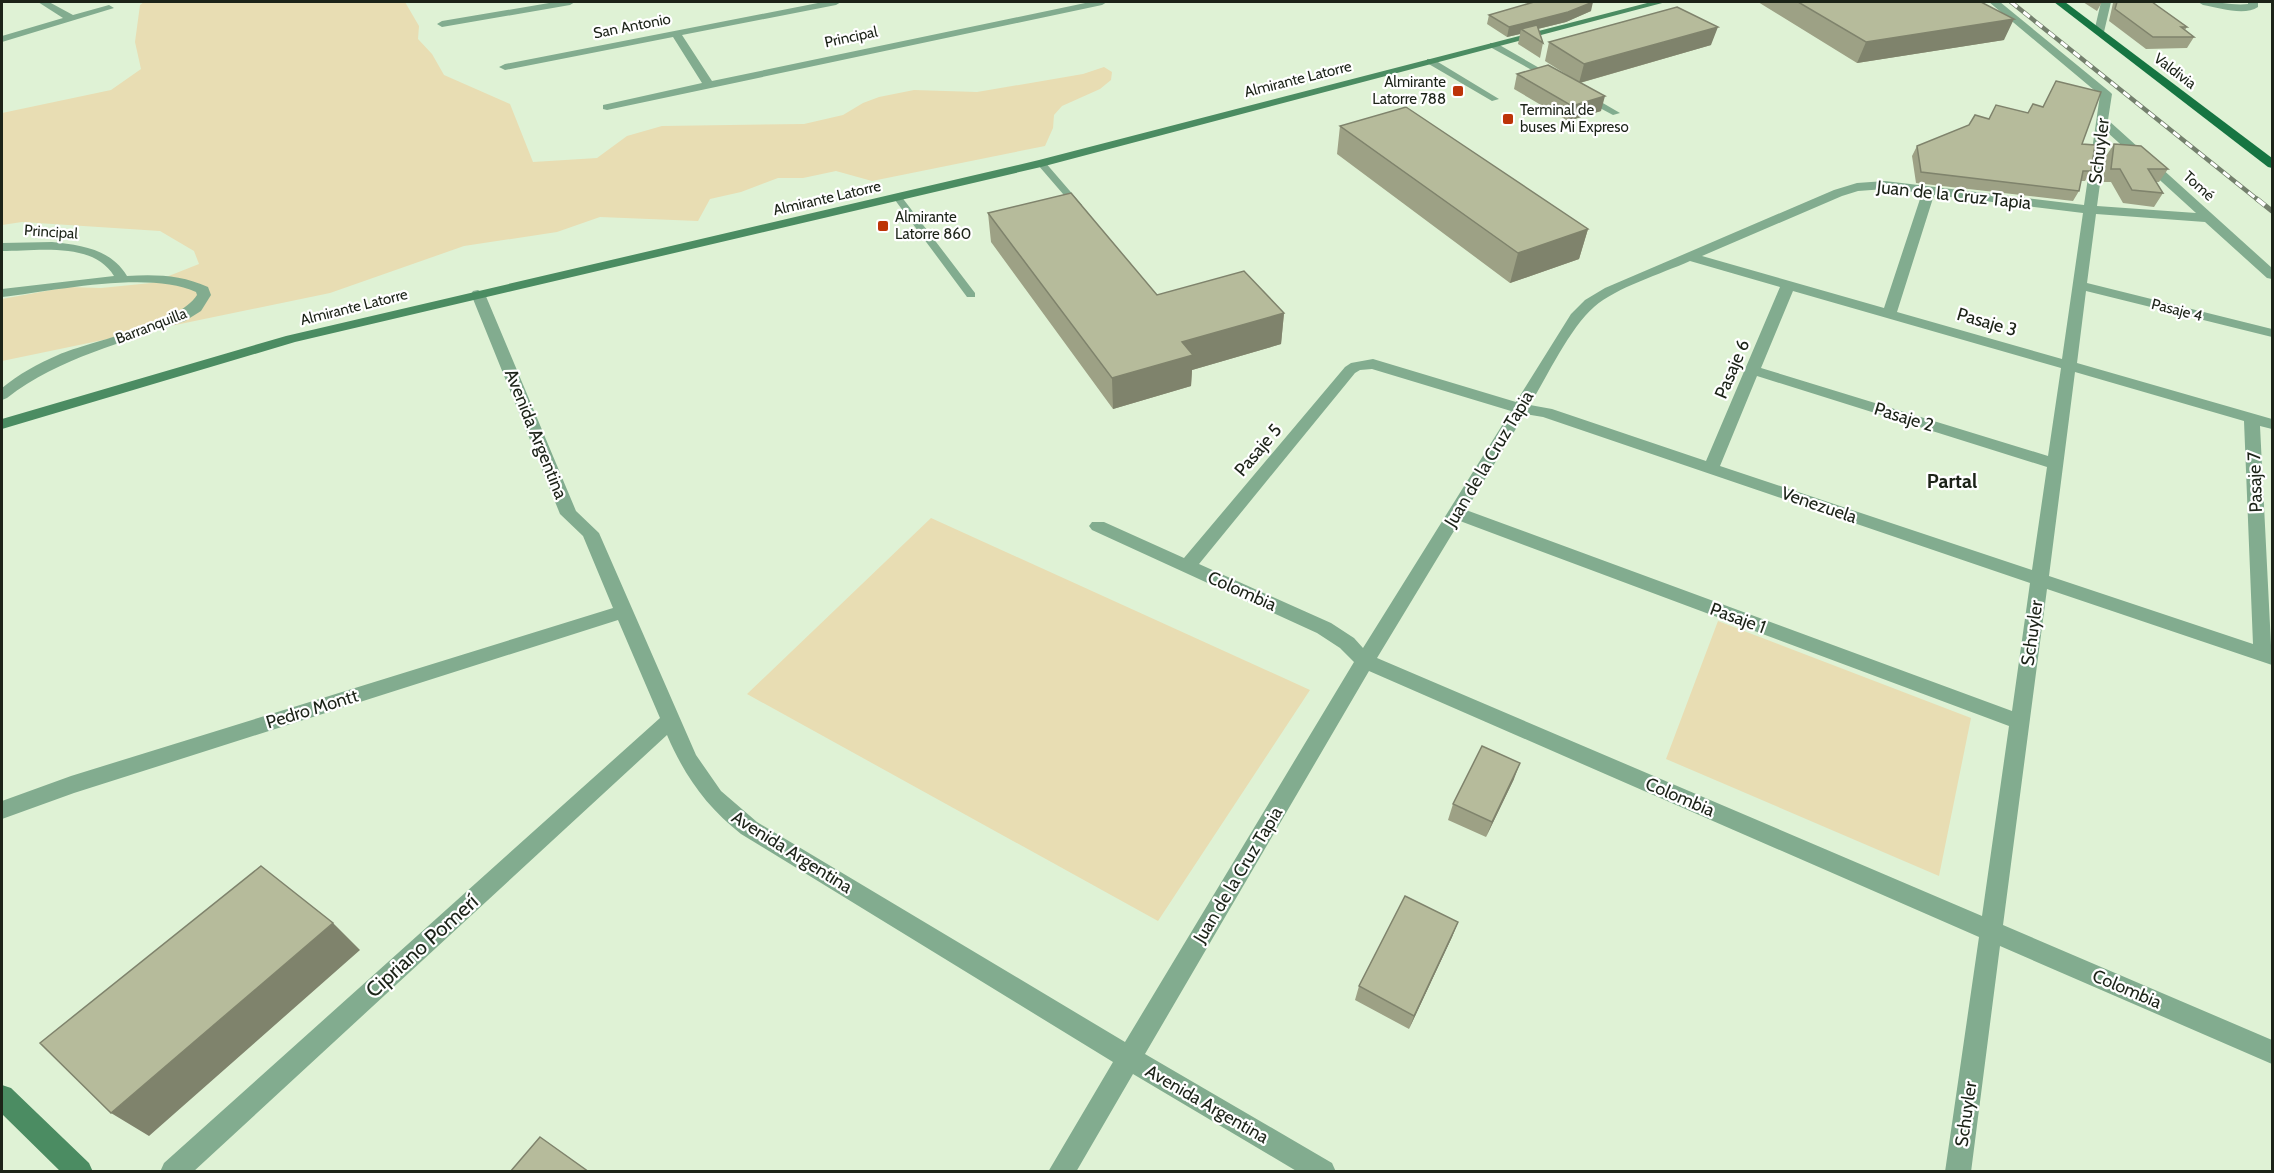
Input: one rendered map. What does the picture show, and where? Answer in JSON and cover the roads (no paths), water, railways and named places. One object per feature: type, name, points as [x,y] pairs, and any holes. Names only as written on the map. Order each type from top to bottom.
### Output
[{"type":"main road","name":"Almirante Latorre","points":[[2,424],[226,357],[478,294],[1041,163],[1660,2]]},
{"type":"main road","name":"Valdivia","points":[[2059,2],[2272,164]]},
{"type":"main road","points":[[2,1096],[80,1172]]},
{"type":"street","points":[[43,2],[72,19]]},
{"type":"street","points":[[442,24],[570,2]]},
{"type":"street","name":"San Antonio","points":[[505,67],[836,2]]},
{"type":"street","name":"Principal","points":[[607,106],[1102,2]]},
{"type":"street","name":"Schuyler","points":[[1958,1172],[2092,210],[2106,94],[1994,2]]},
{"type":"street","points":[[2099,32],[2106,2]]},
{"type":"street","points":[[2203,2],[2252,5]]},
{"type":"street","points":[[2,39],[109,8]]},
{"type":"street","points":[[675,32],[710,85]]},
{"type":"street","name":"Tomé","points":[[2103,122],[2272,275]]},
{"type":"street","name":"Juan de la Cruz Tapia","points":[[1060,1172],[1365,662],[1576,317],[1590,303],[1610,291],[1838,192],[1857,186],[1885,185],[2092,210],[2209,218]]},
{"type":"street","points":[[1889,314],[1929,190]]},
{"type":"street","name":"Principal","points":[[2,247],[61,248],[94,253],[114,266],[123,280]]},
{"type":"street","name":"Pasaje 3","points":[[1690,257],[2272,424]]},
{"type":"street","name":"Barranquilla","points":[[2,292],[123,280],[192,283],[203,290],[204,295],[195,308],[180,318],[57,361],[34,372],[2,395]]},
{"type":"street","name":"Pasaje 6","points":[[1711,469],[1788,285]]},
{"type":"street","name":"Pasaje 4","points":[[2081,286],[2272,333]]},
{"type":"street","name":"Avenida Argentina","points":[[478,294],[569,514],[590,533],[696,777],[709,794],[742,823],[1129,1058],[1323,1172]]},
{"type":"street","name":"Venezuela","points":[[1364,364],[1383,366],[1498,403],[1545,413],[2268,656]]},
{"type":"street","name":"Pasaje 5","points":[[1187,566],[1350,370],[1364,364]]},
{"type":"street","name":"Pasaje 2","points":[[1753,370],[2056,464]]},
{"type":"street","name":"Pasaje 7","points":[[2252,418],[2265,524],[2268,656]]},
{"type":"street","name":"Pasaje 1","points":[[1456,513],[2020,722]]},
{"type":"street","name":"Colombia","points":[[1098,526],[1324,628],[1347,643],[1365,662],[2272,1052]]},
{"type":"street","name":"Pedro Montt","points":[[2,810],[82,782],[624,611]]},
{"type":"street","name":"Cipriano Pomerí","points":[[173,1172],[671,720]]},
{"type":"lane","points":[[1493,45],[1562,83]]},
{"type":"lane","points":[[1430,61],[1495,99]]},
{"type":"lane","points":[[1581,94],[1616,113]]},
{"type":"lane","points":[[1041,163],[1088,218]]},
{"type":"lane","points":[[898,198],[971,295]]},
{"type":"railway","points":[[2011,2],[2258,200]]},
{"type":"railway","points":[[2257,199],[2272,211]]},
{"type":"place","name":"Almirante Latorre 788","points":[[1458,91]]},
{"type":"place","name":"Terminal de buses Mi Expreso","points":[[1508,119]]},
{"type":"place","name":"Almirante Latorre 860","points":[[883,226]]},
{"type":"district","name":"Partal","points":[[1952,481]]}]
